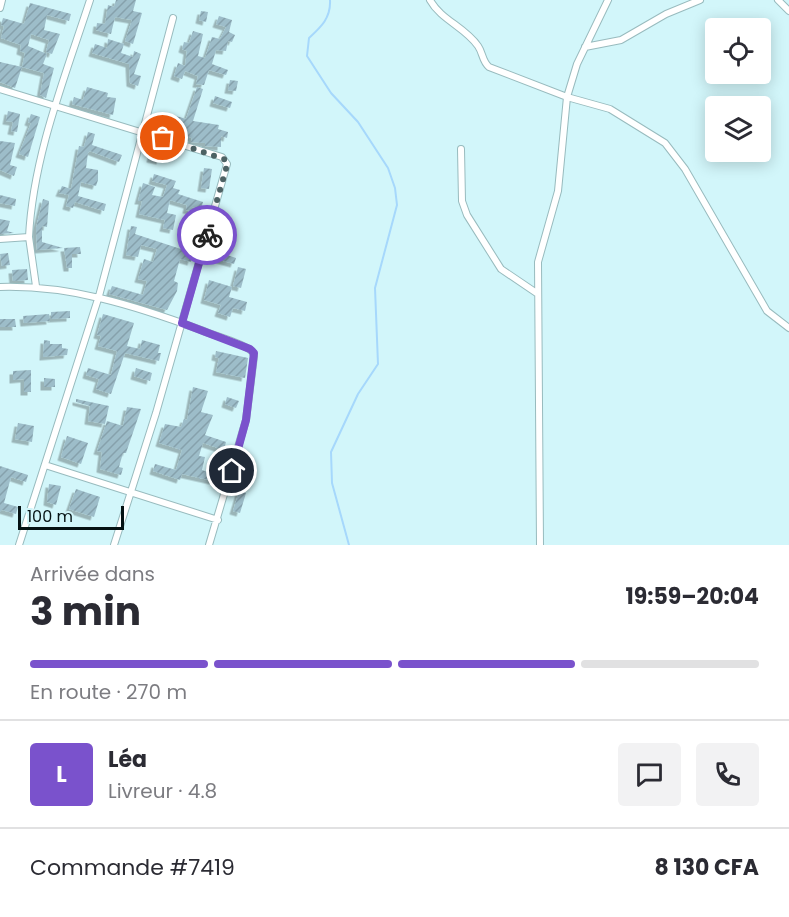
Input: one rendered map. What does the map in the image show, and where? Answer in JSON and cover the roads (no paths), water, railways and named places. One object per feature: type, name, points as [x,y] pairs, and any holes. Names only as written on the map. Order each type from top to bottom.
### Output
[{"type":"street","points":[[0,8],[2,0]]},
{"type":"street","points":[[36,286],[29,237],[36,178],[56,105],[90,0]]},
{"type":"street","points":[[430,0],[436,11],[479,47],[484,62],[489,67],[567,97],[621,114],[656,136],[673,151],[760,302],[776,320],[789,328]]},
{"type":"street","points":[[540,545],[538,262],[558,191],[567,97],[585,47],[608,0]]},
{"type":"street","points":[[585,47],[621,40],[666,14],[700,0]]},
{"type":"street","points":[[777,0],[789,11]]},
{"type":"street","points":[[19,545],[99,296],[173,18]]},
{"type":"street","points":[[0,89],[144,131],[222,157],[227,164],[182,323],[114,545]]},
{"type":"street","points":[[461,149],[462,201],[467,215],[482,235],[501,269],[538,294]]},
{"type":"street","points":[[0,239],[29,237]]},
{"type":"street","points":[[0,287],[36,286],[99,296],[182,323],[250,349],[254,353],[246,420],[209,545]]},
{"type":"street","points":[[45,465],[218,519]]},
{"type":"waterway","points":[[330,0],[327,17],[309,38],[307,56],[331,93],[358,122],[388,168],[395,188],[397,205],[375,288],[378,364],[358,394],[331,452],[332,483],[349,545]]}]
